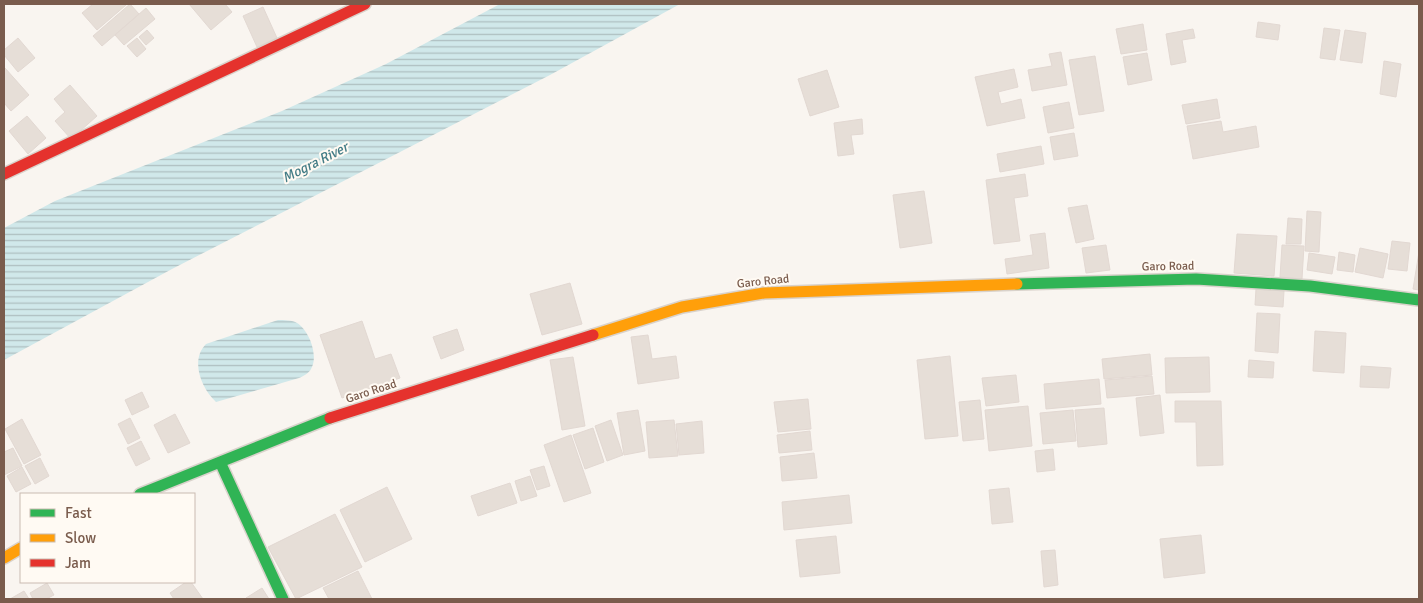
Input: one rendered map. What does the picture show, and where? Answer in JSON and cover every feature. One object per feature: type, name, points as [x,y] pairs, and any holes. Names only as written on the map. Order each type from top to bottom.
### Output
[{"type":"street","points":[[4,174],[364,4]]},
{"type":"street","name":"Garo Road","points":[[142,493],[325,420],[672,310],[764,293],[1196,279],[1310,286],[1419,300]]},
{"type":"street","points":[[220,462],[283,599]]},
{"type":"street","points":[[4,558],[20,549]]},
{"type":"water","name":"Mogra River","points":[[500,4],[680,4],[550,75],[172,269],[4,360],[4,228],[55,201],[282,111],[386,64]]},
{"type":"water","points":[[278,320],[295,322],[301,326],[309,337],[314,357],[310,370],[299,378],[216,402],[206,389],[199,374],[199,358],[206,344]]},
{"type":"building","points":[[93,4],[126,5],[97,30],[82,13]]},
{"type":"building","points":[[130,4],[139,14],[102,46],[93,36]]},
{"type":"building","points":[[189,4],[225,4],[232,12],[211,30]]},
{"type":"building","points":[[263,7],[277,38],[257,47],[243,16]]},
{"type":"building","points":[[146,8],[155,19],[124,45],[115,35]]},
{"type":"building","points":[[1258,22],[1280,25],[1278,40],[1256,37]]},
{"type":"building","points":[[1143,24],[1147,50],[1121,54],[1116,29]]},
{"type":"building","points":[[1324,28],[1340,30],[1335,60],[1320,58]]},
{"type":"building","points":[[1193,29],[1195,38],[1182,40],[1186,62],[1171,65],[1166,34]]},
{"type":"building","points":[[147,30],[154,38],[146,45],[139,37]]},
{"type":"building","points":[[1345,30],[1366,33],[1362,63],[1340,60]]},
{"type":"building","points":[[18,38],[35,58],[18,72],[4,55],[4,50]]},
{"type":"building","points":[[137,38],[146,49],[137,57],[127,46]]},
{"type":"building","points":[[1061,52],[1067,85],[1032,91],[1028,70],[1052,66],[1049,54]]},
{"type":"building","points":[[1147,53],[1152,80],[1128,85],[1123,57]]},
{"type":"building","points":[[1095,56],[1104,111],[1079,115],[1069,60]]},
{"type":"building","points":[[1384,61],[1401,64],[1396,97],[1380,94]]},
{"type":"building","points":[[5,68],[29,95],[11,111],[4,103]]},
{"type":"building","points":[[1014,69],[1018,87],[998,92],[1001,104],[1021,99],[1025,118],[987,126],[975,77]]},
{"type":"building","points":[[827,70],[839,107],[810,116],[798,79]]},
{"type":"building","points":[[70,85],[97,116],[71,139],[55,121],[65,112],[54,99]]},
{"type":"building","points":[[1217,99],[1220,118],[1186,124],[1182,105]]},
{"type":"building","points":[[1069,102],[1074,128],[1048,133],[1043,107]]},
{"type":"building","points":[[27,116],[46,138],[28,154],[9,131]]},
{"type":"building","points":[[862,119],[863,134],[851,135],[854,154],[838,156],[834,123]]},
{"type":"building","points":[[1221,121],[1223,132],[1256,126],[1259,147],[1193,159],[1187,126]]},
{"type":"building","points":[[1074,133],[1078,156],[1054,160],[1050,137]]},
{"type":"building","points":[[1041,146],[1044,164],[1000,172],[997,154]]},
{"type":"building","points":[[1025,174],[1028,196],[1014,198],[1020,241],[994,244],[986,180]]},
{"type":"building","points":[[924,191],[932,243],[900,248],[893,195]]},
{"type":"building","points":[[1087,205],[1094,239],[1076,243],[1068,208]]},
{"type":"building","points":[[1307,211],[1321,212],[1319,252],[1305,251]]},
{"type":"building","points":[[1288,218],[1302,219],[1301,244],[1286,244]]},
{"type":"building","points":[[1045,233],[1049,268],[1007,274],[1005,259],[1033,255],[1030,235]]},
{"type":"building","points":[[1237,234],[1277,236],[1274,276],[1234,273]]},
{"type":"building","points":[[1392,241],[1410,243],[1407,271],[1388,269]]},
{"type":"building","points":[[1106,245],[1110,270],[1086,273],[1082,248]]},
{"type":"building","points":[[1282,245],[1304,246],[1302,279],[1280,277]]},
{"type":"building","points":[[1360,248],[1388,254],[1383,278],[1355,272]]},
{"type":"building","points":[[1339,252],[1355,255],[1353,272],[1337,270]]},
{"type":"building","points":[[1419,252],[1419,290],[1413,289]]},
{"type":"building","points":[[1309,253],[1335,257],[1332,274],[1307,270]]},
{"type":"building","points":[[570,283],[582,324],[542,335],[530,294]]},
{"type":"building","points":[[1256,289],[1284,291],[1283,307],[1255,305]]},
{"type":"building","points":[[1257,313],[1280,314],[1278,353],[1255,351]]},
{"type":"building","points":[[362,321],[375,359],[391,354],[400,378],[342,398],[320,335]]},
{"type":"building","points":[[457,329],[464,350],[441,359],[433,337]]},
{"type":"building","points":[[1315,331],[1346,333],[1344,373],[1313,371]]},
{"type":"building","points":[[648,335],[652,359],[676,356],[679,378],[638,384],[631,337]]},
{"type":"building","points":[[1150,354],[1152,375],[1104,379],[1102,359]]},
{"type":"building","points":[[950,356],[958,436],[925,439],[917,360]]},
{"type":"building","points":[[573,357],[585,426],[562,430],[550,360]]},
{"type":"building","points":[[1209,357],[1210,392],[1166,393],[1165,358]]},
{"type":"building","points":[[1249,360],[1274,362],[1273,378],[1248,377]]},
{"type":"building","points":[[1361,366],[1391,368],[1389,388],[1360,387]]},
{"type":"building","points":[[1016,375],[1019,402],[986,406],[982,378]]},
{"type":"building","points":[[1152,376],[1154,394],[1107,398],[1105,380]]},
{"type":"building","points":[[1099,379],[1101,404],[1046,409],[1044,384]]},
{"type":"building","points":[[142,392],[149,407],[132,415],[125,400]]},
{"type":"building","points":[[1160,395],[1164,433],[1140,436],[1136,398]]},
{"type":"building","points":[[808,399],[811,429],[778,432],[774,402]]},
{"type":"building","points":[[980,400],[984,439],[963,441],[959,402]]},
{"type":"building","points":[[1175,401],[1221,401],[1223,465],[1197,466],[1196,422],[1175,422]]},
{"type":"building","points":[[1028,406],[1032,446],[989,451],[985,410]]},
{"type":"building","points":[[1104,408],[1107,444],[1078,447],[1075,410]]},
{"type":"building","points":[[638,410],[645,451],[624,455],[617,413]]},
{"type":"building","points":[[1073,410],[1076,441],[1043,444],[1040,413]]},
{"type":"building","points":[[175,414],[190,443],[168,453],[154,425]]},
{"type":"building","points":[[130,418],[140,438],[128,444],[118,424]]},
{"type":"building","points":[[22,419],[41,455],[24,464],[5,429]]},
{"type":"building","points":[[611,420],[623,455],[607,461],[595,426]]},
{"type":"building","points":[[674,420],[678,456],[649,458],[646,422]]},
{"type":"building","points":[[702,421],[704,453],[679,455],[676,424]]},
{"type":"building","points":[[593,428],[604,462],[585,469],[573,435]]},
{"type":"building","points":[[810,431],[812,450],[779,453],[777,435]]},
{"type":"building","points":[[571,435],[591,493],[564,502],[544,445]]},
{"type":"building","points":[[141,441],[150,459],[136,466],[127,448]]},
{"type":"building","points":[[13,448],[22,466],[4,475],[4,452]]},
{"type":"building","points":[[1053,449],[1055,470],[1037,472],[1035,451]]},
{"type":"building","points":[[814,453],[817,478],[782,481],[780,457]]},
{"type":"building","points":[[40,458],[49,476],[35,484],[25,466]]},
{"type":"building","points":[[544,466],[550,486],[537,490],[530,470]]},
{"type":"building","points":[[22,467],[31,484],[16,492],[7,476]]},
{"type":"building","points":[[530,476],[537,496],[521,501],[515,481]]},
{"type":"building","points":[[510,483],[517,503],[478,516],[471,496]]},
{"type":"building","points":[[387,487],[412,539],[365,562],[340,510]]},
{"type":"building","points":[[1009,488],[1013,522],[992,524],[989,490]]},
{"type":"building","points":[[849,495],[852,523],[784,530],[782,502]]},
{"type":"building","points":[[335,514],[362,567],[296,599],[268,547]]},
{"type":"building","points":[[1201,535],[1205,573],[1164,578],[1160,539]]},
{"type":"building","points":[[836,536],[840,573],[800,577],[796,540]]},
{"type":"building","points":[[1055,550],[1058,585],[1044,587],[1041,551]]},
{"type":"building","points":[[358,571],[372,599],[329,599],[323,588]]},
{"type":"building","points":[[47,583],[54,595],[46,599],[33,599],[30,593]]},
{"type":"building","points":[[185,583],[192,583],[203,599],[174,599],[170,593]]},
{"type":"building","points":[[262,588],[269,599],[246,598]]},
{"type":"building","points":[[24,591],[29,599],[10,599]]},
{"type":"traffic: fast","points":[[1017,284],[1196,279],[1310,286],[1419,300]]},
{"type":"traffic: fast","points":[[142,493],[330,418]]},
{"type":"traffic: fast","points":[[220,462],[283,599]]},
{"type":"traffic: slow","points":[[593,335],[682,307],[764,293],[1017,284]]},
{"type":"traffic: slow","points":[[4,558],[20,549]]},
{"type":"traffic: jam","points":[[4,174],[365,4]]},
{"type":"traffic: jam","points":[[330,418],[593,335]]}]
